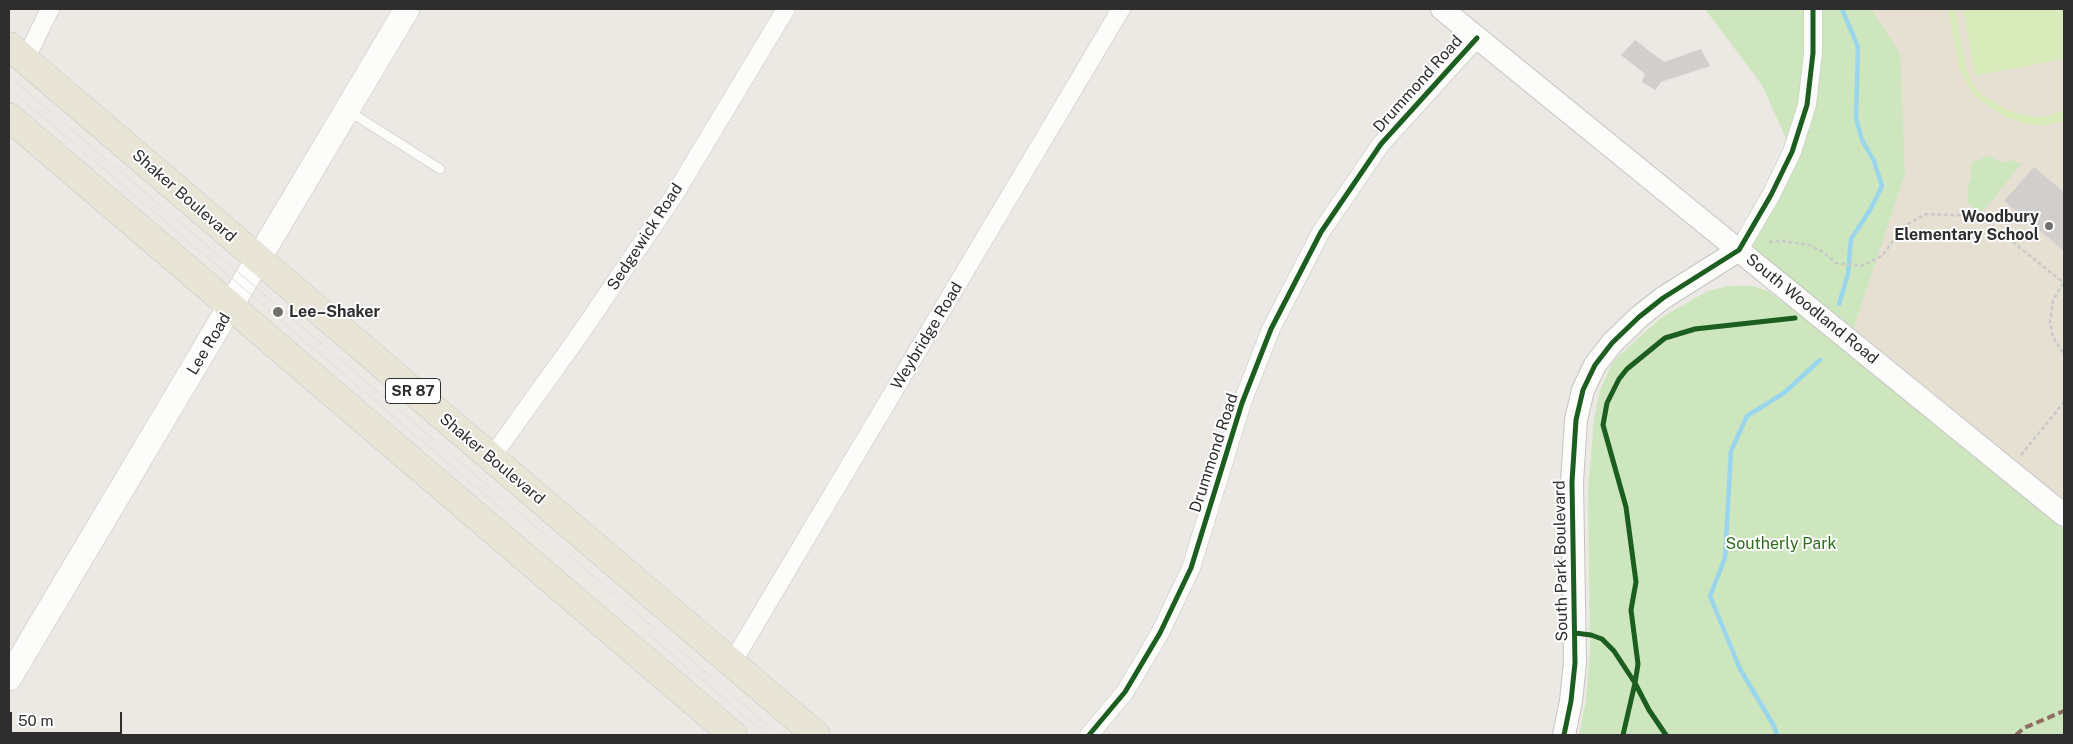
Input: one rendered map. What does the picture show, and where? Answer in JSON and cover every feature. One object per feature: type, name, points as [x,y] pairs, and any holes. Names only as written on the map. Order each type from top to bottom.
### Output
[{"type":"main road","name":"Lee Road","points":[[9,678],[407,9]]},
{"type":"main road","name":"Shaker Boulevard","points":[[17,53],[816,735]]},
{"type":"main road","points":[[9,117],[733,735]]},
{"type":"street","points":[[17,53],[50,9]]},
{"type":"street","name":"Sedgewick Road","points":[[491,458],[578,337],[672,197],[786,9]]},
{"type":"street","name":"Weybridge Road","points":[[732,663],[1121,9]]},
{"type":"street","name":"South Woodland Road","points":[[1442,9],[2064,515]]},
{"type":"street","points":[[1738,250],[1771,195],[1792,152],[1807,105],[1813,53],[1813,9]]},
{"type":"street","name":"Drummond Road","points":[[1088,735],[1125,692],[1160,633],[1191,568],[1242,403],[1267,338],[1321,232],[1381,144],[1477,38]]},
{"type":"street","name":"South Park Boulevard","points":[[1564,735],[1571,701],[1575,664],[1572,482],[1576,420],[1583,390],[1595,365],[1612,343],[1639,317],[1663,298],[1738,250]]},
{"type":"lane","points":[[347,110],[440,169]]},
{"type":"path","points":[[1769,242],[1784,241],[1809,245],[1823,252],[1836,263],[1861,266],[1882,256],[1904,226],[1926,214],[1980,216],[2064,283],[2054,301],[2050,321],[2053,337],[2064,354]]},
{"type":"path","points":[[2019,457],[2064,402]]},
{"type":"shaded area","points":[[1825,9],[2064,9],[2064,500],[1767,257]]},
{"type":"green space","points":[[1705,9],[1871,9],[1900,53],[1905,174],[1850,339],[1739,250],[1792,152],[1762,85]]},
{"type":"green space","points":[[1948,9],[1955,9],[1966,68],[1974,87],[1985,97],[2010,111],[2034,117],[2046,117],[2064,110],[2064,121],[2043,126],[2023,123],[2003,116],[1978,99],[1970,89],[1959,68]]},
{"type":"green space","points":[[1963,9],[2064,9],[2064,59],[1975,76]]},
{"type":"green space","points":[[1988,156],[2004,163],[2012,160],[2021,164],[1981,214],[1968,203],[1968,186],[1972,176],[1970,169],[1972,163]]},
{"type":"green space","name":"Southerly Park","points":[[1729,286],[1752,286],[1766,290],[1800,313],[2064,529],[2064,735],[1579,735],[1586,700],[1590,650],[1588,491],[1594,419],[1600,390],[1613,361],[1662,317],[1708,291]]},
{"type":"building","points":[[1635,40],[1664,62],[1701,49],[1710,66],[1661,82],[1655,90],[1642,82],[1645,74],[1621,55]]},
{"type":"building","name":"Woodbury Elementary School","points":[[2034,167],[2064,192],[2064,251],[2004,201]]},
{"type":"waterway","points":[[1839,304],[1848,274],[1851,239],[1870,210],[1882,186],[1874,161],[1862,140],[1856,118],[1858,47],[1842,9]]},
{"type":"waterway","points":[[1777,735],[1774,726],[1740,669],[1710,596],[1725,558],[1731,451],[1747,416],[1784,393],[1820,360]]},
{"type":"tram line","points":[[9,76],[779,735]]},
{"type":"tram line","points":[[9,88],[503,510]]},
{"type":"tram line","points":[[648,634],[767,735]]},
{"type":"marked path","points":[[2016,735],[2024,728],[2064,711]]},
{"type":"cycle path","points":[[1564,735],[1571,701],[1575,663],[1572,482],[1576,420],[1583,390],[1595,365],[1612,343],[1639,317],[1663,298],[1739,250],[1771,195],[1792,152],[1807,105],[1813,53],[1813,9]]},
{"type":"cycle path","points":[[1089,735],[1125,692],[1160,633],[1191,568],[1242,403],[1271,329],[1321,232],[1381,144],[1477,38]]},
{"type":"cycle path","points":[[1666,735],[1649,710],[1635,683],[1638,664],[1631,610],[1636,582],[1626,507],[1603,425],[1607,403],[1619,379],[1627,369],[1665,338],[1695,329],[1795,318]]},
{"type":"cycle path","points":[[1575,633],[1591,635],[1602,639],[1614,651],[1635,683],[1623,735]]},
{"type":"place","name":"Woodbury Elementary School","points":[[2049,226]]},
{"type":"place","name":"Lee–Shaker","points":[[278,312]]}]
